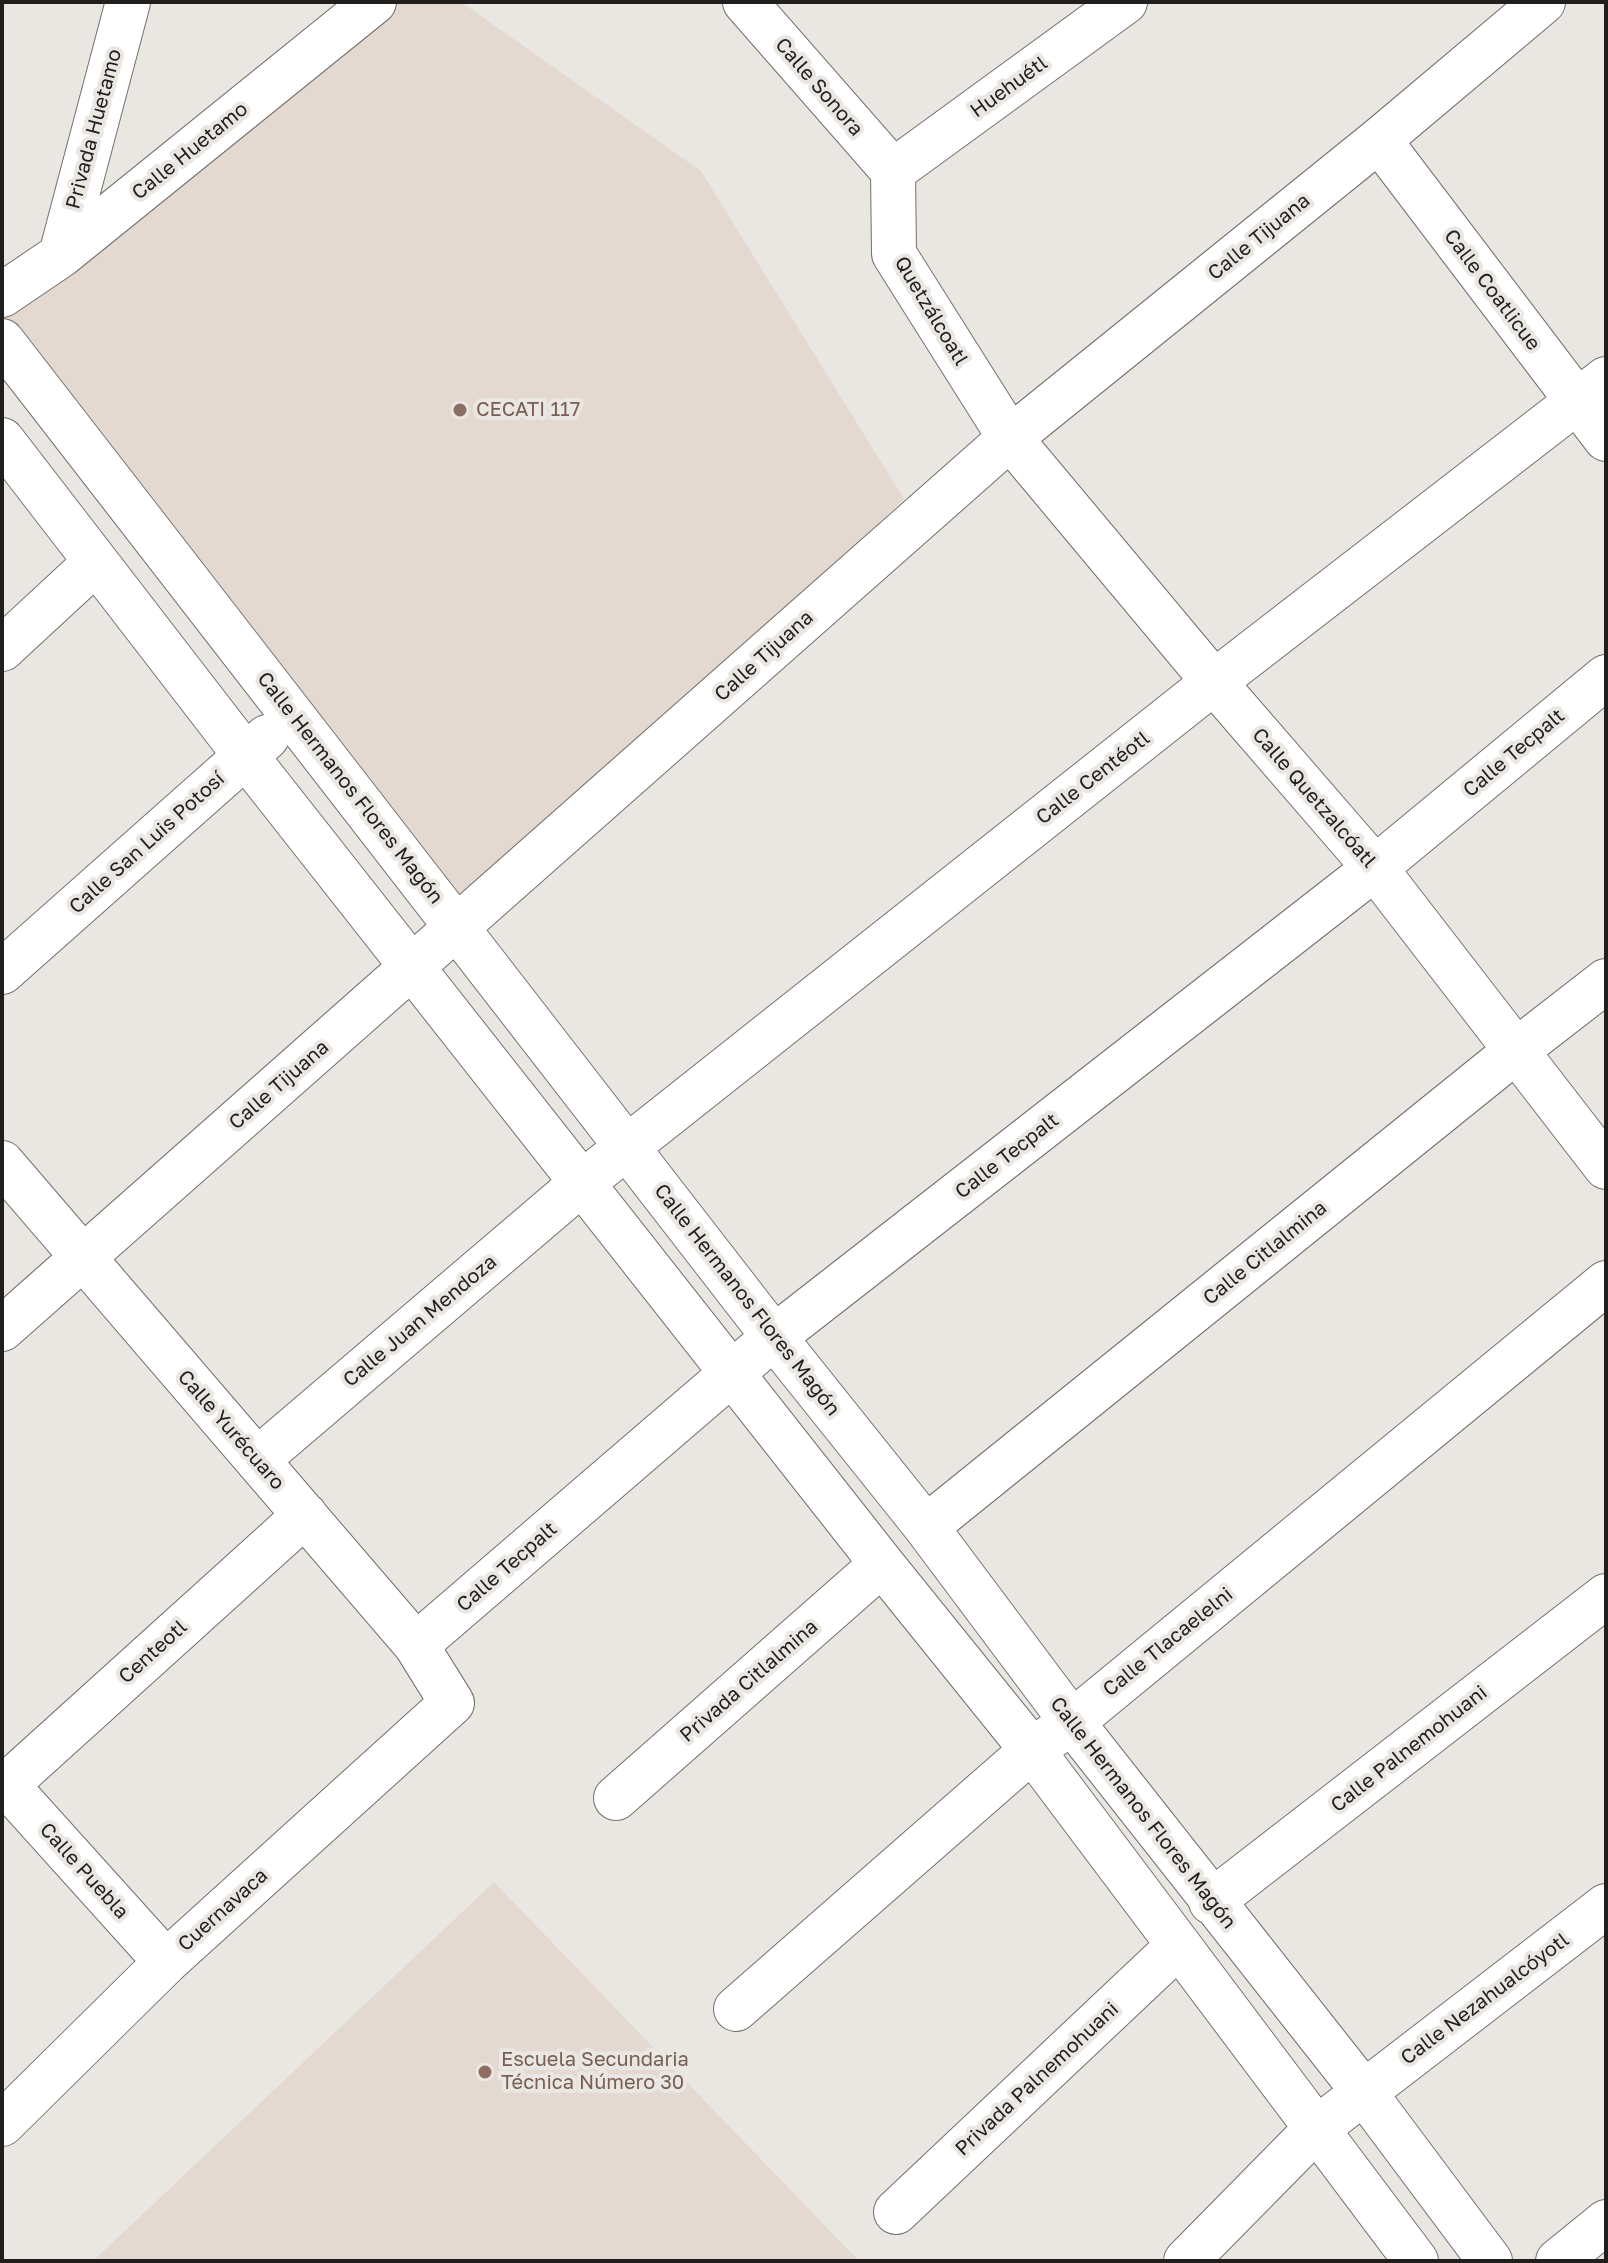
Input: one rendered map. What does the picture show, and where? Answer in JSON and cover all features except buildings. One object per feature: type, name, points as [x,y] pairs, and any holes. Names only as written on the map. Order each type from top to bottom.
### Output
[{"type":"street","name":"Privada Huetamo","points":[[61,255],[128,2]]},
{"type":"street","name":"Calle Huetamo","points":[[2,295],[61,255],[374,2]]},
{"type":"street","name":"Calle Sonora","points":[[745,2],[893,171]]},
{"type":"street","name":"Huehuétl","points":[[893,171],[1125,2]]},
{"type":"street","name":"Calle Tijuana","points":[[2,1329],[1010,438],[1379,140],[1543,2]]},
{"type":"street","name":"Calle Coatlicue","points":[[1379,140],[1591,390],[1606,439]]},
{"type":"street","name":"Quetzálcoatl","points":[[893,171],[894,254],[1010,438]]},
{"type":"street","name":"Calle Hermanos Flores Magón","points":[[2,341],[774,1337],[926,1527],[1072,1722],[1363,2091],[1490,2261]]},
{"type":"street","name":"Calle Centéotl","points":[[583,1182],[1214,682],[1591,390]]},
{"type":"street","name":"Calle Quetzalcóatl","points":[[1010,438],[1375,868],[1606,1167]]},
{"type":"street","points":[[2,440],[245,755],[1032,1750],[1416,2261]]},
{"type":"street","points":[[2,649],[96,562]]},
{"type":"street","name":"Calle Tecpalt","points":[[416,1645],[774,1337],[1375,868],[1606,677]]},
{"type":"street","name":"Calle San Luis Potosí","points":[[2,972],[293,715]]},
{"type":"street","name":"Calle Citlalmina","points":[[926,1527],[1606,981]]},
{"type":"street","name":"Calle Yurécuaro","points":[[2,1163],[416,1645],[452,1703]]},
{"type":"street","name":"Calle Juan Mendoza","points":[[257,1460],[583,1182]]},
{"type":"street","name":"Calle Tlacaelelni","points":[[736,2009],[1032,1750],[1072,1722],[1606,1283]]},
{"type":"street","name":"Centeotl","points":[[3,1785],[305,1515]]},
{"type":"street","name":"Privada Citlalmina","points":[[616,1798],[882,1564]]},
{"type":"street","name":"Calle Palnemohuani","points":[[1211,1902],[1606,1596]]},
{"type":"street","name":"Cuernavaca","points":[[2,2124],[166,1962],[452,1703]]},
{"type":"street","name":"Calle Puebla","points":[[3,1785],[166,1962]]},
{"type":"street","name":"Calle Nezahualcóyotl","points":[[1186,2261],[1315,2130],[1606,1906]]},
{"type":"street","name":"Privada Palnemohuani","points":[[896,2212],[1178,1946]]},
{"type":"street","points":[[1558,2261],[1606,2222]]},
{"type":"shaded area","name":"CECATI 117","points":[[389,2],[461,2],[701,171],[904,499],[460,915],[2,322],[2,307]]},
{"type":"shaded area","name":"Escuela Secundaria Técnica Número 30","points":[[494,1882],[859,2261],[93,2261]]},
{"type":"place","name":"CECATI 117","points":[[460,410]]},
{"type":"place","name":"Escuela Secundaria Técnica Número 30","points":[[485,2072]]}]
